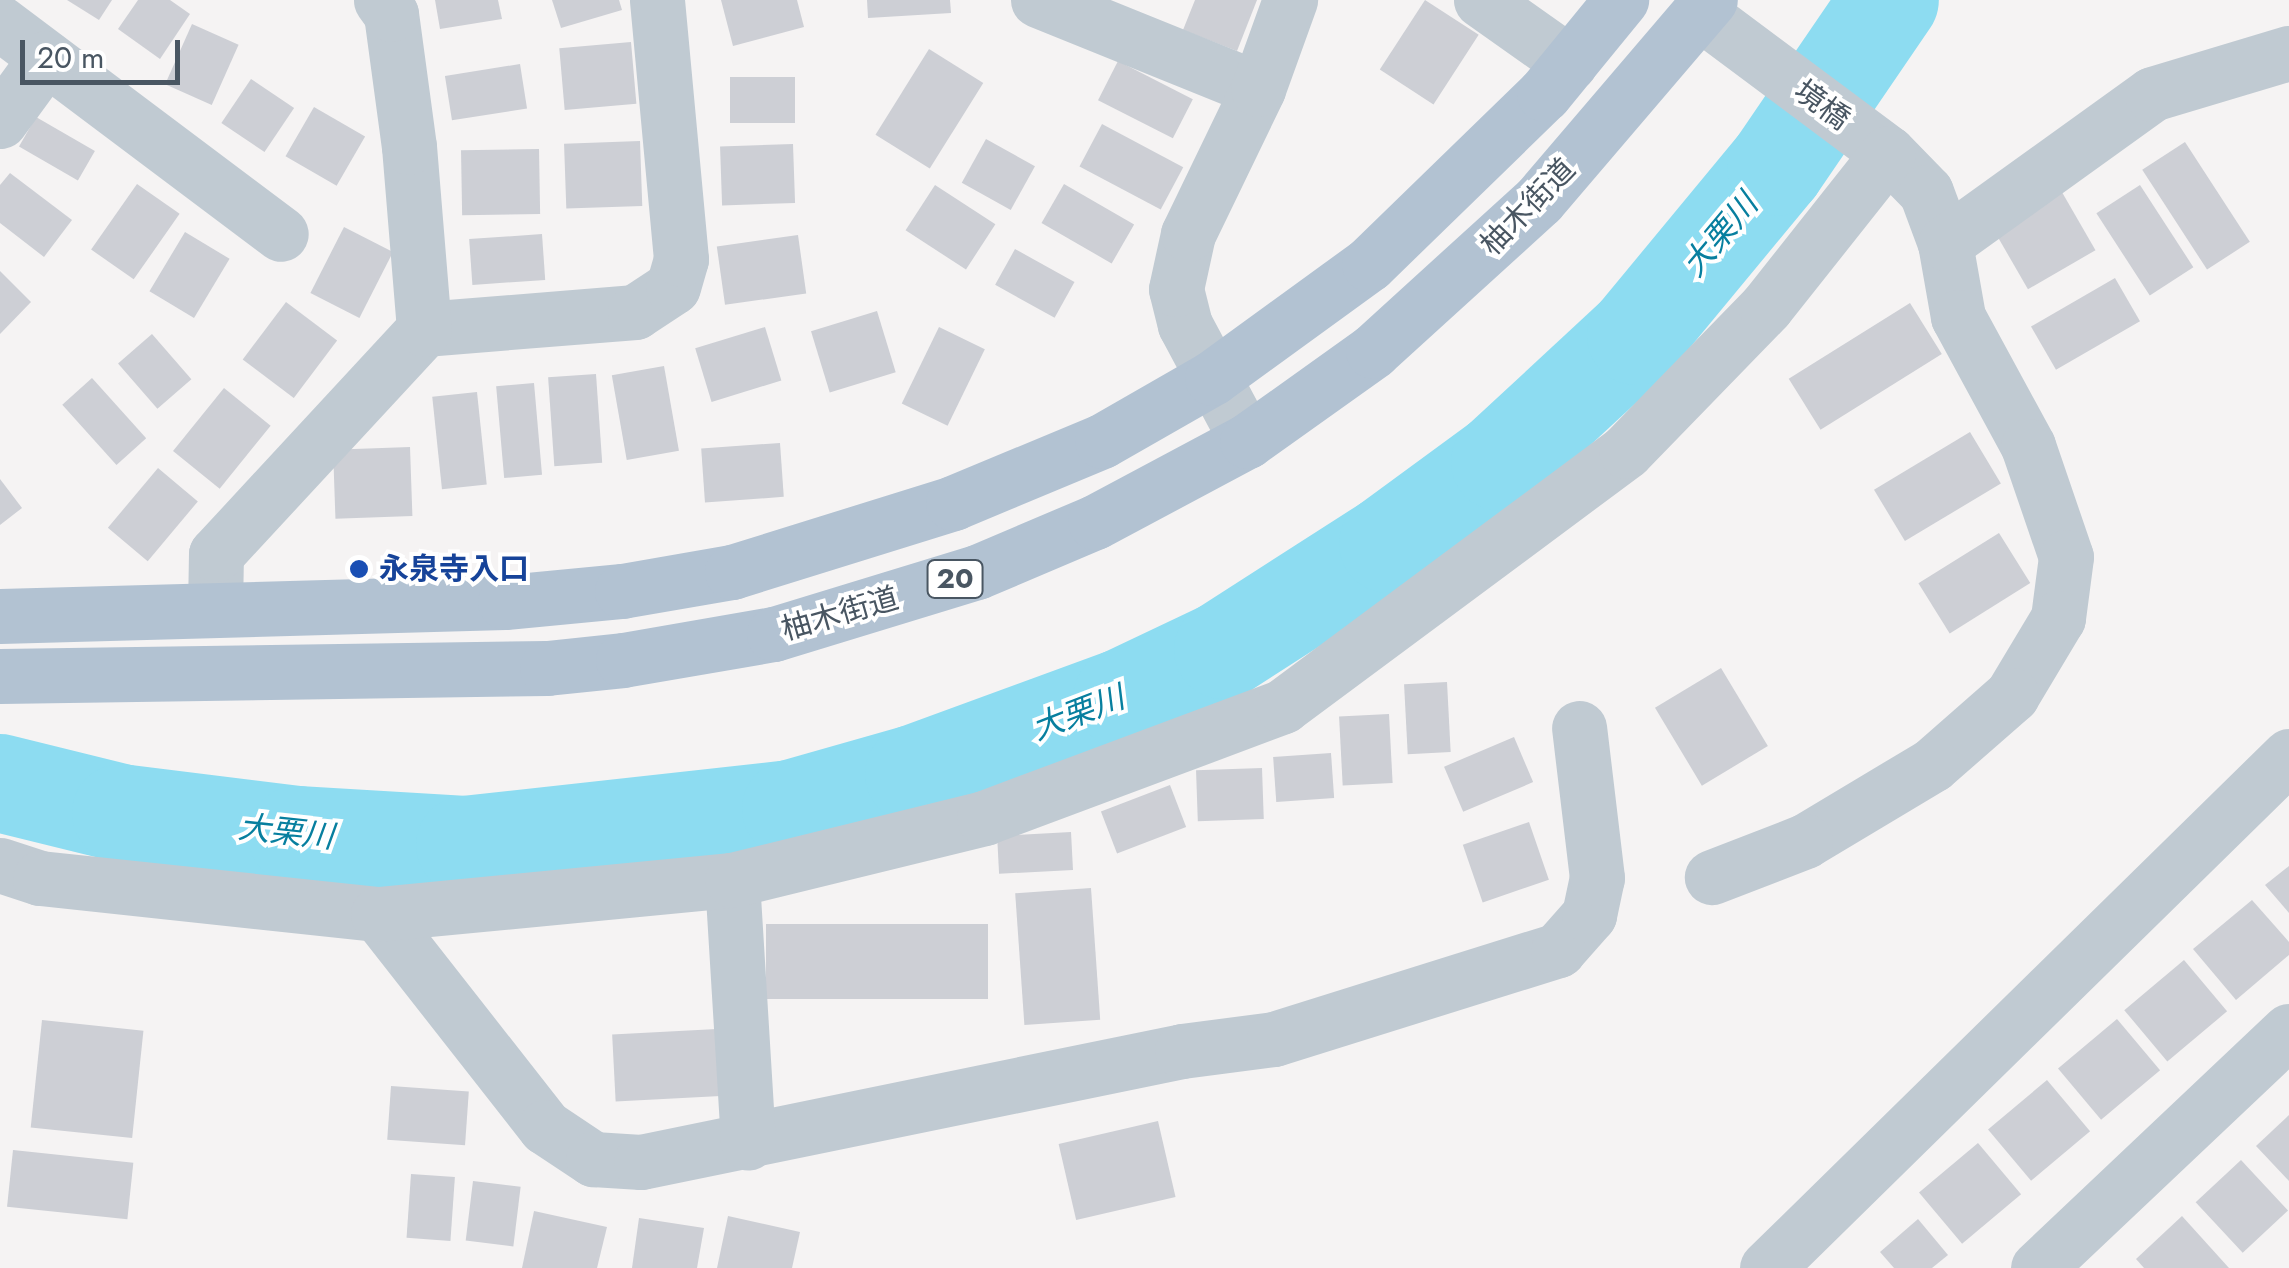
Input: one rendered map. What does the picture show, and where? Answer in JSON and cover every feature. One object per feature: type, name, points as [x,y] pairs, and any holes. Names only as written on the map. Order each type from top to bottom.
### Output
[{"type":"main road","name":"20","points":[[0,616],[505,602],[732,572],[855,537],[1063,460],[1212,378],[1384,252],[1457,185],[1570,63],[1620,0]]},
{"type":"main road","name":"柚木街道","points":[[0,676],[547,668],[697,650],[846,615],[977,572],[1095,522],[1247,441],[1444,292],[1539,200],[1705,6]]},
{"type":"street","points":[[381,0],[391,14],[409,147],[424,329]]},
{"type":"street","points":[[215,610],[216,554],[424,329],[635,312],[673,287],[681,258],[657,0]]},
{"type":"street","points":[[1038,0],[1258,89]]},
{"type":"street","points":[[1247,441],[1178,304],[1179,264],[1258,89],[1290,0]]},
{"type":"street","points":[[1481,0],[1570,63]]},
{"type":"street","name":"境橋","points":[[1705,6],[1772,68],[1880,147],[1926,192],[1945,244],[1958,316],[2028,446],[2066,557],[2058,618],[2012,695],[1932,765],[1805,841],[1712,876]]},
{"type":"street","points":[[0,23],[281,234]]},
{"type":"street","points":[[1945,244],[2152,94],[2289,53]]},
{"type":"street","points":[[0,121],[46,58]]},
{"type":"street","points":[[0,865],[40,878],[378,914],[732,880],[984,818],[1282,706],[1626,452],[1766,307],[1880,147]]},
{"type":"street","points":[[378,914],[545,1126],[594,1159],[641,1162],[1182,1051],[1274,1039],[1558,950],[1589,915],[1597,878],[1578,728]]},
{"type":"street","points":[[1767,1268],[2289,756]]},
{"type":"street","points":[[732,880],[748,1143]]},
{"type":"street","points":[[2053,1263],[2287,1036]]},
{"type":"building","points":[[67,0],[112,0],[99,20]]},
{"type":"building","points":[[138,0],[170,0],[190,14],[160,59],[118,29]]},
{"type":"building","points":[[435,0],[498,0],[502,19],[440,29]]},
{"type":"building","points":[[552,0],[619,0],[622,10],[561,28]]},
{"type":"building","points":[[721,0],[797,0],[804,27],[733,46]]},
{"type":"building","points":[[867,0],[950,0],[951,13],[868,18]]},
{"type":"building","points":[[1195,0],[1257,0],[1237,51],[1183,30]]},
{"type":"building","points":[[1425,0],[1479,35],[1433,104],[1380,70]]},
{"type":"building","points":[[192,24],[239,45],[212,105],[165,84]]},
{"type":"building","points":[[631,42],[636,104],[565,110],[559,48]]},
{"type":"building","points":[[929,49],[983,83],[930,169],[875,135]]},
{"type":"building","points":[[1118,61],[1193,99],[1173,138],[1098,100]]},
{"type":"building","points":[[520,64],[527,108],[452,120],[445,76]]},
{"type":"building","points":[[730,77],[795,77],[795,123],[730,123]]},
{"type":"building","points":[[251,79],[294,108],[264,152],[221,123]]},
{"type":"building","points":[[314,107],[365,136],[337,186],[286,156]]},
{"type":"building","points":[[36,117],[95,151],[78,180],[19,146]]},
{"type":"building","points":[[1102,124],[1183,167],[1161,210],[1079,166]]},
{"type":"building","points":[[986,139],[1035,166],[1011,210],[962,183]]},
{"type":"building","points":[[640,141],[642,206],[566,209],[564,144]]},
{"type":"building","points":[[2185,142],[2250,242],[2207,270],[2142,170]]},
{"type":"building","points":[[793,144],[795,203],[722,206],[720,147]]},
{"type":"building","points":[[539,149],[540,214],[462,215],[461,150]]},
{"type":"building","points":[[10,173],[72,220],[44,257],[0,223],[0,185]]},
{"type":"building","points":[[137,184],[180,214],[134,279],[91,250]]},
{"type":"building","points":[[1064,184],[1134,224],[1112,263],[1042,223]]},
{"type":"building","points":[[935,185],[995,224],[966,270],[906,230]]},
{"type":"building","points":[[2140,185],[2193,267],[2150,296],[2096,213]]},
{"type":"building","points":[[2059,187],[2096,250],[2028,289],[1991,226]]},
{"type":"building","points":[[344,227],[393,252],[359,318],[310,293]]},
{"type":"building","points":[[185,232],[230,259],[194,318],[149,291]]},
{"type":"building","points":[[542,234],[545,280],[472,285],[469,239]]},
{"type":"building","points":[[798,235],[806,293],[725,305],[717,246]]},
{"type":"building","points":[[1015,249],[1074,282],[1055,318],[995,285]]},
{"type":"building","points":[[0,271],[31,302],[0,334]]},
{"type":"building","points":[[2115,278],[2140,321],[2056,370],[2031,326]]},
{"type":"building","points":[[286,302],[337,341],[294,398],[243,360]]},
{"type":"building","points":[[1910,303],[1942,354],[1821,430],[1789,379]]},
{"type":"building","points":[[877,311],[896,372],[830,392],[811,331]]},
{"type":"building","points":[[765,327],[781,381],[712,402],[695,348]]},
{"type":"building","points":[[939,327],[985,349],[948,426],[902,403]]},
{"type":"building","points":[[152,334],[191,379],[157,409],[118,364]]},
{"type":"building","points":[[664,366],[679,451],[627,460],[612,375]]},
{"type":"building","points":[[596,374],[602,463],[554,466],[548,377]]},
{"type":"building","points":[[92,378],[146,438],[116,465],[62,405]]},
{"type":"building","points":[[534,383],[542,475],[504,478],[496,386]]},
{"type":"building","points":[[224,388],[271,426],[220,489],[173,451]]},
{"type":"building","points":[[477,392],[487,484],[442,489],[432,397]]},
{"type":"building","points":[[1970,432],[2001,483],[1905,541],[1874,490]]},
{"type":"building","points":[[780,443],[784,497],[705,502],[701,449]]},
{"type":"building","points":[[410,447],[412,516],[335,519],[333,450]]},
{"type":"building","points":[[158,468],[198,501],[148,561],[108,528]]},
{"type":"building","points":[[0,479],[22,508],[0,525]]},
{"type":"building","points":[[1999,533],[2030,583],[1950,633],[1918,583]]},
{"type":"building","points":[[1721,668],[1768,746],[1702,786],[1655,708]]},
{"type":"building","points":[[1447,682],[1451,752],[1408,754],[1404,684]]},
{"type":"building","points":[[1389,714],[1393,783],[1343,786],[1339,717]]},
{"type":"building","points":[[1514,737],[1533,782],[1463,812],[1444,767]]},
{"type":"building","points":[[1331,753],[1334,798],[1276,802],[1273,757]]},
{"type":"building","points":[[1262,768],[1264,819],[1198,821],[1196,770]]},
{"type":"building","points":[[1170,785],[1186,827],[1117,854],[1101,812]]},
{"type":"building","points":[[1529,822],[1549,880],[1483,902],[1463,845]]},
{"type":"building","points":[[1071,832],[1073,870],[999,874],[997,836]]},
{"type":"building","points":[[2289,866],[2289,913],[2265,885]]},
{"type":"building","points":[[1091,888],[1100,1020],[1024,1025],[1015,893]]},
{"type":"building","points":[[2252,900],[2289,942],[2289,955],[2236,1000],[2193,949]]},
{"type":"building","points":[[766,924],[988,924],[988,999],[766,999]]},
{"type":"building","points":[[2184,960],[2227,1011],[2167,1061],[2124,1010]]},
{"type":"building","points":[[2117,1019],[2160,1070],[2101,1120],[2058,1068]]},
{"type":"building","points":[[42,1020],[143,1031],[132,1138],[31,1127]]},
{"type":"building","points":[[717,1029],[721,1096],[616,1101],[612,1034]]},
{"type":"building","points":[[2047,1080],[2090,1131],[2031,1181],[1988,1129]]},
{"type":"building","points":[[391,1086],[469,1091],[465,1145],[387,1140]]},
{"type":"building","points":[[2289,1115],[2289,1181],[2256,1146]]},
{"type":"building","points":[[1158,1121],[1176,1197],[1076,1220],[1059,1144]]},
{"type":"building","points":[[1978,1143],[2021,1194],[1962,1244],[1919,1192]]},
{"type":"building","points":[[13,1150],[133,1163],[127,1219],[7,1207]]},
{"type":"building","points":[[2241,1160],[2288,1210],[2243,1253],[2196,1202]]},
{"type":"building","points":[[411,1174],[455,1177],[450,1241],[407,1238]]},
{"type":"building","points":[[473,1181],[521,1187],[513,1246],[466,1241]]},
{"type":"building","points":[[534,1211],[607,1227],[597,1268],[522,1268]]},
{"type":"building","points":[[728,1216],[800,1232],[792,1268],[717,1268]]},
{"type":"building","points":[[2182,1216],[2229,1268],[2144,1268],[2136,1259]]},
{"type":"building","points":[[639,1218],[704,1228],[697,1268],[632,1268]]},
{"type":"building","points":[[1918,1219],[1948,1255],[1932,1268],[1894,1268],[1880,1252]]},
{"type":"waterway","name":"大栗川","points":[[0,783],[121,813],[297,835],[465,845],[791,809],[914,774],[1122,698],[1223,650],[1388,544],[1500,462],[1636,336],[1776,167],[1890,0]]},
{"type":"place","name":"永泉寺入口","points":[[359,569]]}]
